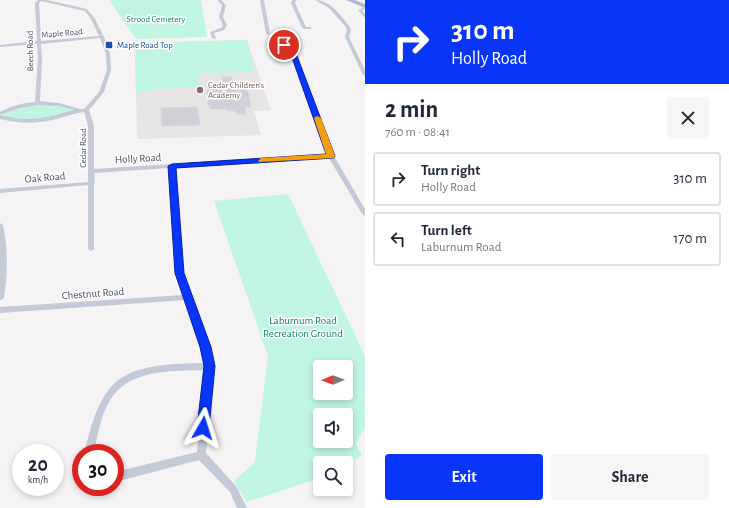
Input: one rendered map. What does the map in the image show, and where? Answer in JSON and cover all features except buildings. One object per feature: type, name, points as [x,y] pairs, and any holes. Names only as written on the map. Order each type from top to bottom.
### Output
[{"type":"main road","points":[[349,0],[365,7]]},
{"type":"street","points":[[0,116],[19,106],[37,103],[55,103],[78,110],[86,110],[101,92],[109,70],[108,54],[102,38],[93,19],[86,10],[41,0]]},
{"type":"street","name":"Beech Road","points":[[37,103],[40,59],[37,3],[41,0]]},
{"type":"street","points":[[59,4],[66,0]]},
{"type":"street","points":[[214,38],[212,32],[223,29],[225,25],[221,17],[224,5],[219,0]]},
{"type":"street","points":[[262,0],[268,34]]},
{"type":"street","points":[[294,0],[293,3],[304,28],[310,28]]},
{"type":"street","points":[[317,0],[326,3],[333,9],[348,27],[349,30],[347,38],[365,75]]},
{"type":"street","points":[[365,7],[360,10],[365,16]]},
{"type":"street","name":"Maple Road","points":[[0,46],[102,38]]},
{"type":"street","points":[[284,45],[291,48],[331,156],[365,214]]},
{"type":"street","points":[[0,116],[16,120],[37,121],[59,117],[78,110]]},
{"type":"street","name":"Cedar Road","points":[[86,110],[91,126],[91,249]]},
{"type":"street","name":"Holly Road","points":[[91,171],[331,156]]},
{"type":"street","points":[[172,166],[180,273],[187,297],[206,347],[209,366],[201,455],[232,489],[242,508]]},
{"type":"street","name":"Oak Road","points":[[0,191],[92,183]]},
{"type":"street","points":[[0,225],[4,244],[5,266],[0,297]]},
{"type":"street","name":"Chestnut Road","points":[[0,310],[187,297]]},
{"type":"street","points":[[91,444],[97,422],[105,403],[113,389],[121,382],[142,372],[209,366]]},
{"type":"street","points":[[124,475],[201,455]]},
{"type":"shaded area","name":"Cedar Children's Academy","points":[[247,40],[271,110],[254,111],[261,135],[137,139],[135,43]]},
{"type":"green space","name":"Strood Cemetery","points":[[109,0],[201,0],[207,37],[136,39]]},
{"type":"green space","points":[[247,40],[255,72],[199,73],[200,87],[158,89],[136,94],[135,43]]},
{"type":"green space","points":[[37,104],[54,105],[74,110],[64,114],[38,119],[20,119],[0,116],[20,107]]},
{"type":"green space","name":"Laburnum Road Recreation Ground","points":[[288,194],[365,356],[365,427],[356,444],[362,456],[353,460],[353,456],[313,456],[313,480],[247,502],[234,481],[255,462],[268,356],[214,201]]},
{"type":"slow traffic","points":[[261,161],[331,156],[317,118]]},
{"type":"place","name":"Maple Road Top","points":[[109,45]]},
{"type":"place","name":"Cedar Children's Academy","points":[[200,90]]},
{"type":"route","points":[[203,428],[209,366],[206,347],[187,297],[180,273],[172,166],[331,156],[291,48],[284,45]]}]
